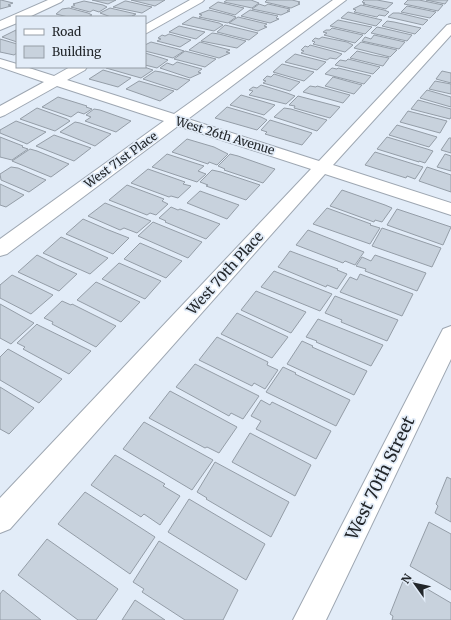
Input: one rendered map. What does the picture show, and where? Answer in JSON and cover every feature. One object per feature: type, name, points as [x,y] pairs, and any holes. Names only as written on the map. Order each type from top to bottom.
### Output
[{"type":"street","points":[[22,16],[57,0]]},
{"type":"street","points":[[146,29],[198,0]]},
{"type":"street","name":"West 71st Place","points":[[0,249],[340,0]]},
{"type":"street","points":[[0,26],[16,19]]},
{"type":"street","name":"West 70th Place","points":[[0,519],[322,166],[451,28]]},
{"type":"street","name":"West 26th Avenue","points":[[0,63],[451,208]]},
{"type":"street","points":[[0,112],[78,68]]},
{"type":"street","name":"West 70th Street","points":[[309,620],[451,335]]},
{"type":"building","points":[[0,0],[13,3],[8,5],[11,6],[0,9]]},
{"type":"building","points":[[92,0],[116,0],[108,4]]},
{"type":"building","points":[[131,0],[165,0],[155,6]]},
{"type":"building","points":[[227,0],[251,0],[259,3],[252,8],[224,2]]},
{"type":"building","points":[[267,0],[292,0],[300,2],[298,3],[300,4],[291,8],[265,2]]},
{"type":"building","points":[[364,0],[377,0],[393,3],[386,9],[363,4],[365,3],[362,2]]},
{"type":"building","points":[[408,0],[419,0],[443,5],[438,11],[404,4]]},
{"type":"building","points":[[426,0],[448,0],[445,4]]},
{"type":"building","points":[[84,1],[107,7],[99,12],[93,10],[90,12],[71,7],[75,5],[73,4]]},
{"type":"building","points":[[125,1],[152,7],[142,13],[113,7]]},
{"type":"building","points":[[218,2],[244,8],[235,15],[209,8]]},
{"type":"building","points":[[259,4],[265,6],[268,4],[290,9],[287,11],[290,11],[281,15],[252,9]]},
{"type":"building","points":[[361,5],[389,12],[385,16],[379,15],[377,17],[354,12],[356,10],[353,9]]},
{"type":"building","points":[[407,6],[436,12],[430,18],[401,12]]},
{"type":"building","points":[[69,8],[92,15],[64,16],[56,14],[62,9]]},
{"type":"building","points":[[110,8],[136,14],[132,16],[108,16],[100,13]]},
{"type":"building","points":[[209,10],[236,17],[228,23],[199,17],[202,15],[199,14]]},
{"type":"building","points":[[250,10],[278,16],[276,18],[279,19],[270,23],[241,16]]},
{"type":"building","points":[[348,12],[382,20],[376,26],[341,18]]},
{"type":"building","points":[[393,13],[428,20],[423,25],[388,17]]},
{"type":"building","points":[[193,17],[223,25],[214,31],[182,24]]},
{"type":"building","points":[[238,17],[267,24],[264,26],[267,27],[258,31],[229,23]]},
{"type":"building","points":[[338,20],[372,27],[365,34],[330,26]]},
{"type":"building","points":[[387,21],[421,28],[415,34],[382,26]]},
{"type":"building","points":[[225,25],[258,33],[249,40],[217,32]]},
{"type":"building","points":[[179,26],[205,32],[196,39],[169,32]]},
{"type":"building","points":[[377,27],[412,35],[407,41],[371,33]]},
{"type":"building","points":[[332,28],[363,35],[355,43],[324,35],[327,33],[323,32]]},
{"type":"building","points":[[16,30],[16,42],[2,37]]},
{"type":"building","points":[[212,33],[246,41],[237,48],[201,41]]},
{"type":"building","points":[[169,34],[191,40],[180,47],[157,41],[161,39],[158,38],[162,35],[165,36]]},
{"type":"building","points":[[374,35],[405,42],[399,49],[362,41],[365,37],[371,39]]},
{"type":"building","points":[[322,37],[347,42],[353,45],[345,52],[313,44],[315,42],[312,41],[315,38],[319,39]]},
{"type":"building","points":[[0,39],[16,44],[16,54],[14,55],[0,52]]},
{"type":"building","points":[[151,42],[184,51],[173,58],[146,51],[146,44]]},
{"type":"building","points":[[200,42],[230,50],[226,52],[230,53],[219,58],[189,50]]},
{"type":"building","points":[[361,42],[397,50],[390,57],[354,48]]},
{"type":"building","points":[[310,45],[342,54],[336,59],[330,58],[327,60],[301,53],[304,51],[301,50],[305,46],[308,47]]},
{"type":"building","points":[[185,51],[216,59],[205,67],[174,59]]},
{"type":"building","points":[[357,51],[389,58],[383,66],[350,58]]},
{"type":"building","points":[[146,53],[168,60],[157,68],[146,65]]},
{"type":"building","points":[[295,54],[326,62],[317,70],[285,62]]},
{"type":"building","points":[[348,59],[380,67],[373,74],[335,65],[340,60],[346,61]]},
{"type":"building","points":[[177,62],[202,69],[198,72],[201,73],[190,78],[160,68],[167,63],[173,65]]},
{"type":"building","points":[[282,64],[314,72],[304,81],[273,72]]},
{"type":"building","points":[[106,68],[146,68],[153,70],[141,78]]},
{"type":"building","points":[[332,68],[338,68],[371,76],[364,84],[325,74]]},
{"type":"building","points":[[103,70],[131,78],[118,87],[89,79]]},
{"type":"building","points":[[155,71],[190,80],[177,90],[143,79]]},
{"type":"building","points":[[442,71],[451,73],[451,83],[436,79]]},
{"type":"building","points":[[274,74],[300,82],[290,91],[263,83],[266,81],[263,80],[267,76],[271,77]]},
{"type":"building","points":[[333,77],[362,85],[354,94],[325,86]]},
{"type":"building","points":[[139,81],[174,91],[160,101],[126,89]]},
{"type":"building","points":[[435,81],[451,84],[451,94],[429,89]]},
{"type":"building","points":[[261,85],[295,96],[286,104],[249,95],[253,91],[249,90],[253,87],[257,88]]},
{"type":"building","points":[[310,86],[317,86],[350,95],[343,103],[303,92]]},
{"type":"building","points":[[427,90],[451,97],[451,107],[420,98]]},
{"type":"building","points":[[241,95],[275,105],[264,115],[230,105]]},
{"type":"building","points":[[298,96],[340,107],[330,118],[294,108],[295,106],[289,105]]},
{"type":"building","points":[[58,97],[92,109],[84,114],[78,112],[71,117],[42,107]]},
{"type":"building","points":[[418,100],[451,109],[450,119],[411,109]]},
{"type":"building","points":[[227,107],[267,120],[257,130],[215,118]]},
{"type":"building","points":[[37,108],[70,121],[55,131],[20,119]]},
{"type":"building","points":[[284,108],[327,120],[317,131],[274,117]]},
{"type":"building","points":[[94,109],[131,121],[116,132],[85,121],[91,117],[86,115]]},
{"type":"building","points":[[408,111],[447,121],[440,133],[400,122]]},
{"type":"building","points":[[270,120],[312,133],[302,145],[265,134],[267,132],[261,130]]},
{"type":"building","points":[[16,121],[46,132],[27,144],[0,133],[0,130]]},
{"type":"building","points":[[75,122],[111,134],[95,146],[60,132]]},
{"type":"building","points":[[397,125],[437,137],[429,147],[389,135]]},
{"type":"building","points":[[54,135],[91,148],[74,161],[36,146]]},
{"type":"building","points":[[0,137],[28,149],[12,160],[0,157]]},
{"type":"building","points":[[387,137],[433,151],[425,163],[377,149]]},
{"type":"building","points":[[449,138],[451,138],[451,153],[441,150]]},
{"type":"building","points":[[187,139],[214,147],[228,154],[217,165],[209,162],[208,164],[172,152]]},
{"type":"building","points":[[30,149],[69,164],[51,177],[12,161]]},
{"type":"building","points":[[375,152],[423,167],[415,179],[407,176],[406,178],[365,165]]},
{"type":"building","points":[[167,154],[204,166],[198,171],[206,174],[197,182],[152,167]]},
{"type":"building","points":[[230,154],[275,169],[263,183],[224,170],[225,169],[218,166]]},
{"type":"building","points":[[445,154],[451,156],[451,171],[437,167]]},
{"type":"building","points":[[11,167],[18,168],[46,180],[29,192],[1,180],[0,174]]},
{"type":"building","points":[[427,167],[451,175],[451,192],[419,181]]},
{"type":"building","points":[[148,169],[185,182],[183,184],[191,186],[178,198],[171,196],[169,197],[131,183]]},
{"type":"building","points":[[212,170],[260,185],[246,200],[206,186],[208,185],[200,182]]},
{"type":"building","points":[[0,184],[24,195],[6,207],[0,205]]},
{"type":"building","points":[[127,185],[164,199],[162,201],[168,204],[156,215],[150,213],[147,215],[109,200]]},
{"type":"building","points":[[342,190],[392,208],[382,222],[375,220],[374,222],[330,206]]},
{"type":"building","points":[[200,191],[239,205],[227,219],[187,203]]},
{"type":"building","points":[[105,203],[151,221],[137,233],[124,228],[120,230],[88,216]]},
{"type":"building","points":[[171,207],[220,224],[206,239],[165,222],[166,221],[159,218]]},
{"type":"building","points":[[327,208],[380,228],[370,244],[313,224]]},
{"type":"building","points":[[397,209],[451,227],[443,245],[387,225]]},
{"type":"building","points":[[83,219],[129,238],[113,254],[66,234]]},
{"type":"building","points":[[153,222],[202,242],[188,258],[138,236]]},
{"type":"building","points":[[382,228],[441,248],[432,267],[372,246]]},
{"type":"building","points":[[308,230],[364,252],[355,265],[345,261],[343,263],[296,245]]},
{"type":"building","points":[[61,237],[108,258],[90,274],[43,253]]},
{"type":"building","points":[[140,243],[182,261],[166,278],[124,259]]},
{"type":"building","points":[[290,251],[338,269],[337,270],[347,274],[337,289],[327,285],[326,287],[278,267]]},
{"type":"building","points":[[37,255],[77,274],[59,291],[18,272]]},
{"type":"building","points":[[375,255],[426,273],[417,291],[365,271],[366,269],[356,266],[362,257],[371,261]]},
{"type":"building","points":[[119,263],[161,281],[145,299],[102,279]]},
{"type":"building","points":[[274,271],[332,294],[320,311],[261,287]]},
{"type":"building","points":[[360,274],[413,294],[402,316],[340,292],[350,277],[357,280]]},
{"type":"building","points":[[12,275],[53,295],[31,314],[0,298],[0,285]]},
{"type":"building","points":[[96,282],[140,302],[121,322],[77,300]]},
{"type":"building","points":[[256,291],[306,312],[291,333],[241,310]]},
{"type":"building","points":[[335,296],[398,320],[387,341],[341,322],[342,320],[325,313]]},
{"type":"building","points":[[62,301],[71,305],[72,304],[116,326],[96,347],[52,324],[53,322],[44,318]]},
{"type":"building","points":[[0,304],[34,323],[11,344],[0,338]]},
{"type":"building","points":[[237,313],[288,337],[272,358],[221,334]]},
{"type":"building","points":[[318,319],[383,345],[371,366],[306,337]]},
{"type":"building","points":[[37,324],[91,351],[69,374],[23,349],[25,347],[17,343]]},
{"type":"building","points":[[217,337],[268,362],[267,365],[278,370],[265,389],[254,383],[252,386],[199,360]]},
{"type":"building","points":[[302,341],[313,346],[312,347],[367,371],[354,395],[287,364]]},
{"type":"building","points":[[8,349],[62,379],[39,403],[0,380],[0,357]]},
{"type":"building","points":[[195,364],[259,396],[243,419],[231,413],[229,416],[176,387]]},
{"type":"building","points":[[283,367],[350,400],[336,426],[266,392]]},
{"type":"building","points":[[0,387],[34,408],[9,434],[0,429]]},
{"type":"building","points":[[170,391],[237,427],[219,453],[207,447],[205,448],[149,418]]},
{"type":"building","points":[[261,400],[270,405],[272,402],[331,431],[316,459],[256,429],[261,421],[251,416]]},
{"type":"building","points":[[144,422],[213,460],[192,490],[123,449]]},
{"type":"building","points":[[250,433],[311,465],[295,496],[232,462]]},
{"type":"building","points":[[115,455],[165,484],[163,486],[180,496],[160,525],[144,514],[141,517],[91,485]]},
{"type":"building","points":[[215,462],[289,502],[271,537],[206,499],[207,498],[197,492]]},
{"type":"building","points":[[447,477],[451,479],[451,522],[435,513],[438,506],[436,504]]},
{"type":"building","points":[[85,492],[155,537],[130,574],[58,524]]},
{"type":"building","points":[[189,499],[265,544],[246,580],[168,532]]},
{"type":"building","points":[[429,522],[451,534],[451,590],[410,566]]},
{"type":"building","points":[[47,539],[118,589],[96,620],[78,620],[18,575]]},
{"type":"building","points":[[159,541],[238,590],[223,620],[185,620],[142,592],[144,589],[133,582]]},
{"type":"building","points":[[405,576],[451,603],[451,620],[392,620],[393,616],[390,614]]},
{"type":"building","points":[[3,590],[41,620],[0,620],[0,594]]},
{"type":"building","points":[[135,600],[165,620],[122,620]]}]
